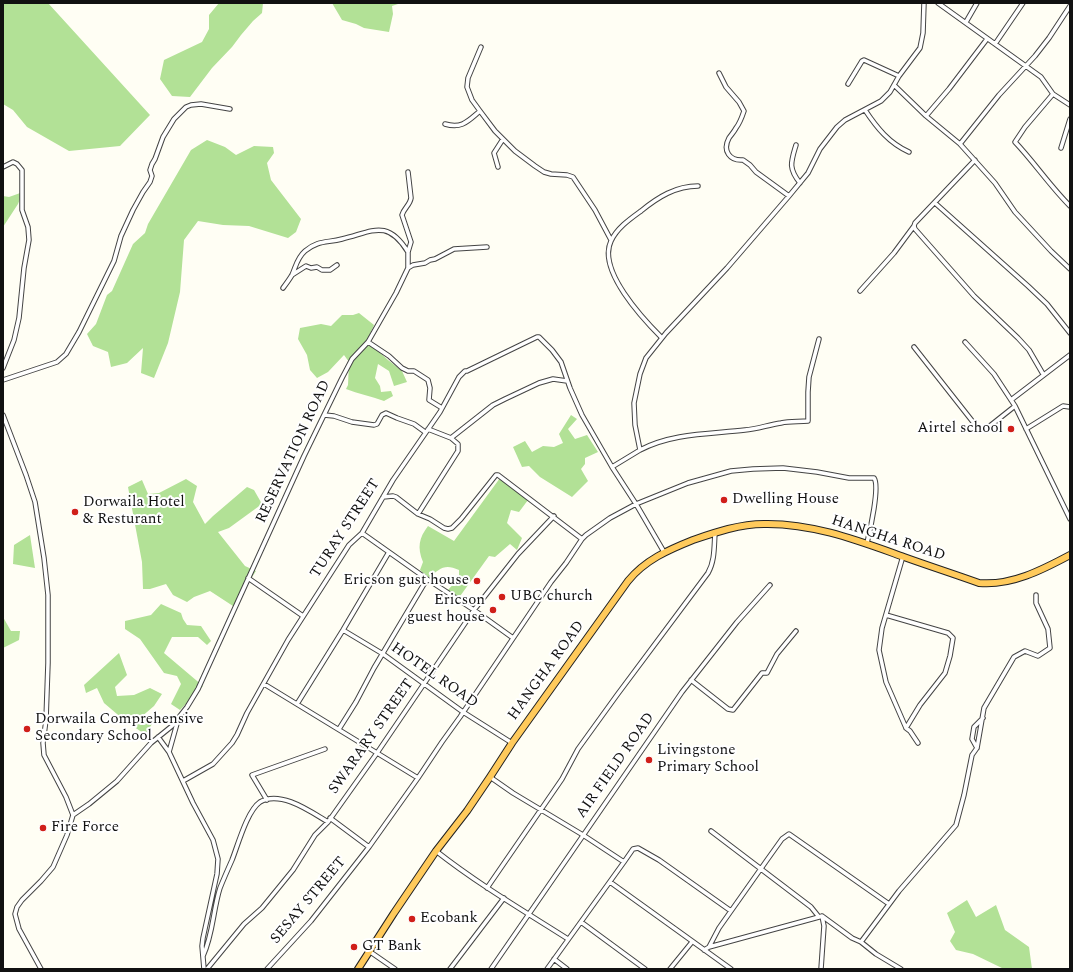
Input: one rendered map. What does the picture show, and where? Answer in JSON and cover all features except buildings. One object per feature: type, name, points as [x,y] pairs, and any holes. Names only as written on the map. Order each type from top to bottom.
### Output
[{"type":"highway","name":"HANGHA ROAD","points":[[358,969],[436,851],[467,811],[512,743],[628,581],[637,570],[664,552],[714,533],[745,526],[783,524],[838,534],[979,583],[1001,583],[1042,570],[1070,556]]},
{"type":"street","points":[[640,450],[633,413],[637,384],[646,358],[662,338],[727,268],[800,183],[808,173],[820,149],[837,127],[845,120],[865,110],[886,96],[920,48],[923,33],[924,3]]},
{"type":"street","points":[[938,3],[1041,77],[1053,94],[1070,105]]},
{"type":"street","points":[[966,22],[977,3]]},
{"type":"street","points":[[995,44],[1023,3]]},
{"type":"street","points":[[960,144],[984,113],[1026,67],[1049,38],[1070,6]]},
{"type":"street","points":[[926,116],[949,89],[987,39]]},
{"type":"street","points":[[481,47],[468,78],[467,87],[472,100],[503,139],[515,151],[544,172],[570,175],[573,177],[595,210],[611,240]]},
{"type":"street","points":[[848,84],[864,60],[899,76]]},
{"type":"street","points":[[719,73],[726,86],[739,102],[744,111],[741,119],[728,139],[726,152],[730,157],[743,160],[756,172],[789,196]]},
{"type":"street","points":[[894,85],[926,116],[960,144],[995,183],[1015,212],[1070,269]]},
{"type":"street","points":[[1053,94],[1025,127],[1015,142],[1040,169],[1056,192],[1070,206]]},
{"type":"street","points":[[3,380],[57,362],[66,354],[79,332],[114,261],[121,236],[133,210],[150,182],[152,176],[150,170],[163,136],[174,119],[186,107],[191,105],[201,104],[230,109]]},
{"type":"street","points":[[865,110],[886,137],[901,149],[909,152]]},
{"type":"street","points":[[445,124],[460,126],[480,111]]},
{"type":"street","points":[[1061,148],[1070,119]]},
{"type":"street","points":[[498,168],[494,153],[503,139]]},
{"type":"street","points":[[796,145],[790,166],[800,183]]},
{"type":"street","points":[[860,291],[894,252],[916,223],[975,160]]},
{"type":"street","points":[[3,166],[13,162],[22,170],[22,210],[28,227],[29,240],[24,268],[19,318],[14,340],[3,368]]},
{"type":"street","points":[[408,172],[411,198],[402,215],[411,242],[408,252],[408,268]]},
{"type":"street","points":[[662,338],[636,309],[614,275],[610,266],[608,255],[611,240],[628,221],[650,203],[665,194],[678,189],[698,186]]},
{"type":"street","points":[[935,203],[1033,290],[1047,304],[1070,333]]},
{"type":"street","points":[[914,226],[974,296],[1029,350],[1043,374]]},
{"type":"street","points":[[283,288],[292,275],[298,260],[312,246],[321,242],[344,239],[369,231],[384,230],[393,234],[408,252]]},
{"type":"street","points":[[408,268],[413,265],[425,263],[435,259],[454,249],[487,247]]},
{"type":"street","points":[[292,275],[306,266],[311,268],[317,267],[322,270],[330,270],[337,265]]},
{"type":"street","name":"RESERVATION ROAD","points":[[178,719],[194,696],[214,655],[304,456],[352,359],[368,342],[396,293],[408,268]]},
{"type":"street","name":"TURAY STREET","points":[[183,781],[214,764],[237,736],[247,713],[303,616],[340,562],[349,545],[362,533],[382,497],[442,408],[459,377],[466,371],[537,336],[543,340],[558,358],[564,370],[567,381]]},
{"type":"street","points":[[612,467],[640,450],[660,442],[699,434],[745,430],[780,423],[808,421],[809,377],[819,339]]},
{"type":"street","points":[[368,342],[389,356],[402,368],[408,371],[414,371],[428,380],[430,388],[429,400],[442,408]]},
{"type":"street","points":[[965,342],[994,374],[1015,406],[1070,519]]},
{"type":"street","points":[[914,347],[973,422],[980,428],[986,429],[1015,406]]},
{"type":"street","points":[[1011,400],[1043,374],[1070,355]]},
{"type":"street","points":[[451,438],[493,405],[505,399],[552,379],[567,381],[582,414],[612,467],[664,552]]},
{"type":"street","points":[[1026,429],[1063,406],[1070,407]]},
{"type":"street","points":[[324,415],[334,416],[352,422],[374,425],[377,424],[380,418],[386,413],[426,430],[451,438],[458,444],[458,451],[418,514]]},
{"type":"street","points":[[3,414],[35,502],[44,558],[48,595],[48,663],[46,720],[43,743],[44,755],[66,797],[73,815]]},
{"type":"street","name":"SESAY STREET","points":[[267,969],[311,922],[369,846],[418,778],[582,539],[598,525],[636,504],[688,483],[724,473],[783,468],[849,478],[874,478],[876,483],[873,517],[867,543]]},
{"type":"street","points":[[382,497],[396,497],[418,514],[448,529],[452,528],[462,519],[497,475],[554,516],[582,539]]},
{"type":"street","name":"SWARARY STREET","points":[[207,969],[244,924],[262,908],[280,886],[315,835],[329,820],[377,753],[474,610],[518,554],[554,516]]},
{"type":"street","points":[[362,533],[513,638]]},
{"type":"street","points":[[487,888],[562,779],[578,750],[712,567],[714,533]]},
{"type":"street","points":[[297,704],[389,552]]},
{"type":"street","points":[[903,556],[879,641],[880,657],[886,682],[906,728],[910,731],[918,743]]},
{"type":"street","points":[[248,578],[303,616]]},
{"type":"street","points":[[339,729],[427,579]]},
{"type":"street","name":"AIR FIELD ROAD","points":[[491,969],[691,680],[737,622],[770,584]]},
{"type":"street","points":[[861,942],[889,904],[956,825],[972,755],[977,748],[984,708],[1002,679],[1008,666],[1014,657],[1024,651],[1038,656],[1050,648],[1048,629],[1036,604],[1036,595]]},
{"type":"street","points":[[886,615],[948,634],[953,638],[948,666],[906,728]]},
{"type":"street","name":"HOTEL ROAD","points":[[343,630],[383,654],[463,712],[512,743]]},
{"type":"street","points":[[691,680],[728,709],[732,710],[762,673],[768,673],[777,654],[796,631]]},
{"type":"street","points":[[264,684],[418,778]]},
{"type":"street","points":[[977,748],[972,739],[974,727],[983,718]]},
{"type":"street","points":[[41,969],[19,929],[15,914],[17,907],[53,867],[73,815],[117,781],[135,760],[178,719]]},
{"type":"street","points":[[169,752],[178,719]]},
{"type":"street","points":[[158,737],[169,752],[215,846],[218,859],[217,874],[204,930],[202,946],[204,969]]},
{"type":"street","points":[[267,800],[252,775],[325,749]]},
{"type":"street","points":[[490,777],[624,862]]},
{"type":"street","points":[[203,957],[208,946],[220,888],[243,828],[250,815],[260,802],[267,800],[285,800],[294,803],[329,820],[369,846]]},
{"type":"street","points":[[711,831],[811,907],[820,916],[901,969]]},
{"type":"street","points":[[709,947],[719,928],[782,840],[788,834],[889,904]]},
{"type":"street","points":[[547,969],[634,849],[638,848],[659,860],[731,911]]},
{"type":"street","points":[[436,851],[487,888],[568,939]]},
{"type":"street","points":[[217,874],[225,876]]},
{"type":"street","points":[[610,882],[731,969]]},
{"type":"street","points":[[450,969],[504,898]]},
{"type":"street","points":[[704,950],[709,947],[820,916]]},
{"type":"street","points":[[820,916],[824,931],[822,969]]},
{"type":"street","points":[[580,922],[645,969]]},
{"type":"street","points":[[670,969],[692,942]]},
{"type":"street","points":[[369,952],[395,969]]},
{"type":"street","points":[[554,959],[567,969]]},
{"type":"green space","points":[[3,3],[48,3],[150,115],[120,146],[69,151],[27,127],[13,110],[3,104]]},
{"type":"green space","points":[[219,3],[263,3],[262,13],[253,21],[232,47],[212,68],[190,97],[172,96],[160,79],[164,60],[202,42],[209,29],[209,15]]},
{"type":"green space","points":[[332,3],[401,3],[392,6],[393,14],[389,32],[364,28],[342,20]]},
{"type":"green space","points":[[207,140],[225,147],[236,155],[254,146],[273,147],[274,153],[267,163],[271,180],[301,219],[296,232],[288,238],[249,226],[223,225],[198,221],[184,240],[180,292],[168,343],[154,378],[141,373],[143,348],[127,363],[111,367],[108,352],[93,346],[87,334],[96,324],[107,295],[112,291],[133,244],[145,233],[148,224],[191,150]]},
{"type":"green space","points":[[23,192],[18,204],[3,227],[3,196],[9,197]]},
{"type":"green space","points":[[359,313],[374,325],[367,341],[402,371],[407,382],[394,386],[389,371],[378,364],[375,378],[380,386],[381,392],[391,391],[393,396],[384,401],[346,389],[348,385],[349,362],[344,355],[328,372],[317,378],[310,370],[307,355],[298,339],[300,328],[321,324],[331,326],[342,315],[353,315]]},
{"type":"green space","points":[[571,415],[577,419],[568,429],[575,439],[587,435],[598,452],[585,458],[585,464],[581,469],[588,481],[572,497],[540,477],[529,466],[522,467],[513,447],[525,441],[532,452],[543,446],[554,447],[563,443],[559,434]]},
{"type":"green space","points":[[500,478],[528,500],[519,512],[511,510],[507,523],[522,538],[517,550],[510,544],[495,557],[489,556],[458,599],[447,591],[459,578],[459,570],[450,567],[442,568],[428,578],[420,570],[423,562],[420,552],[421,539],[428,526],[454,541]]},
{"type":"green space","points":[[186,479],[197,486],[193,502],[205,524],[247,487],[254,490],[262,504],[229,528],[218,532],[245,566],[256,571],[233,606],[210,591],[194,597],[187,602],[173,595],[166,584],[150,589],[143,589],[142,562],[128,487],[142,480],[148,494],[159,493]]},
{"type":"green space","points":[[30,535],[35,568],[13,564],[14,545]]},
{"type":"green space","points":[[161,604],[181,613],[187,625],[201,626],[211,641],[207,645],[198,637],[172,637],[164,653],[203,686],[180,710],[171,704],[181,684],[177,676],[164,673],[140,639],[125,629],[125,621],[151,615]]},
{"type":"green space","points":[[3,617],[11,631],[20,631],[19,640],[3,648]]},
{"type":"green space","points":[[119,653],[127,675],[115,687],[117,696],[134,695],[150,688],[162,694],[154,706],[140,718],[153,722],[146,735],[124,720],[104,703],[97,688],[86,693],[84,685]]},
{"type":"green space","points":[[967,900],[976,917],[996,905],[1005,930],[1029,947],[1032,969],[1004,969],[973,954],[956,950],[950,941],[955,932],[947,913]]},
{"type":"place","name":"Airtel school","points":[[1011,429]]},
{"type":"place","name":"Dwelling House","points":[[724,500]]},
{"type":"place","name":"Dorwaila Hotel & Resturant","points":[[75,512]]},
{"type":"place","name":"Ericson gust house","points":[[477,581]]},
{"type":"place","name":"UBC church","points":[[502,597]]},
{"type":"place","name":"Ericson guest house","points":[[493,610]]},
{"type":"place","name":"Dorwaila Comprehensive Secondary School","points":[[27,729]]},
{"type":"place","name":"Livingstone Primary School","points":[[649,760]]},
{"type":"place","name":"Fire Force","points":[[43,828]]},
{"type":"place","name":"Ecobank","points":[[412,919]]},
{"type":"place","name":"GT Bank","points":[[354,947]]}]
